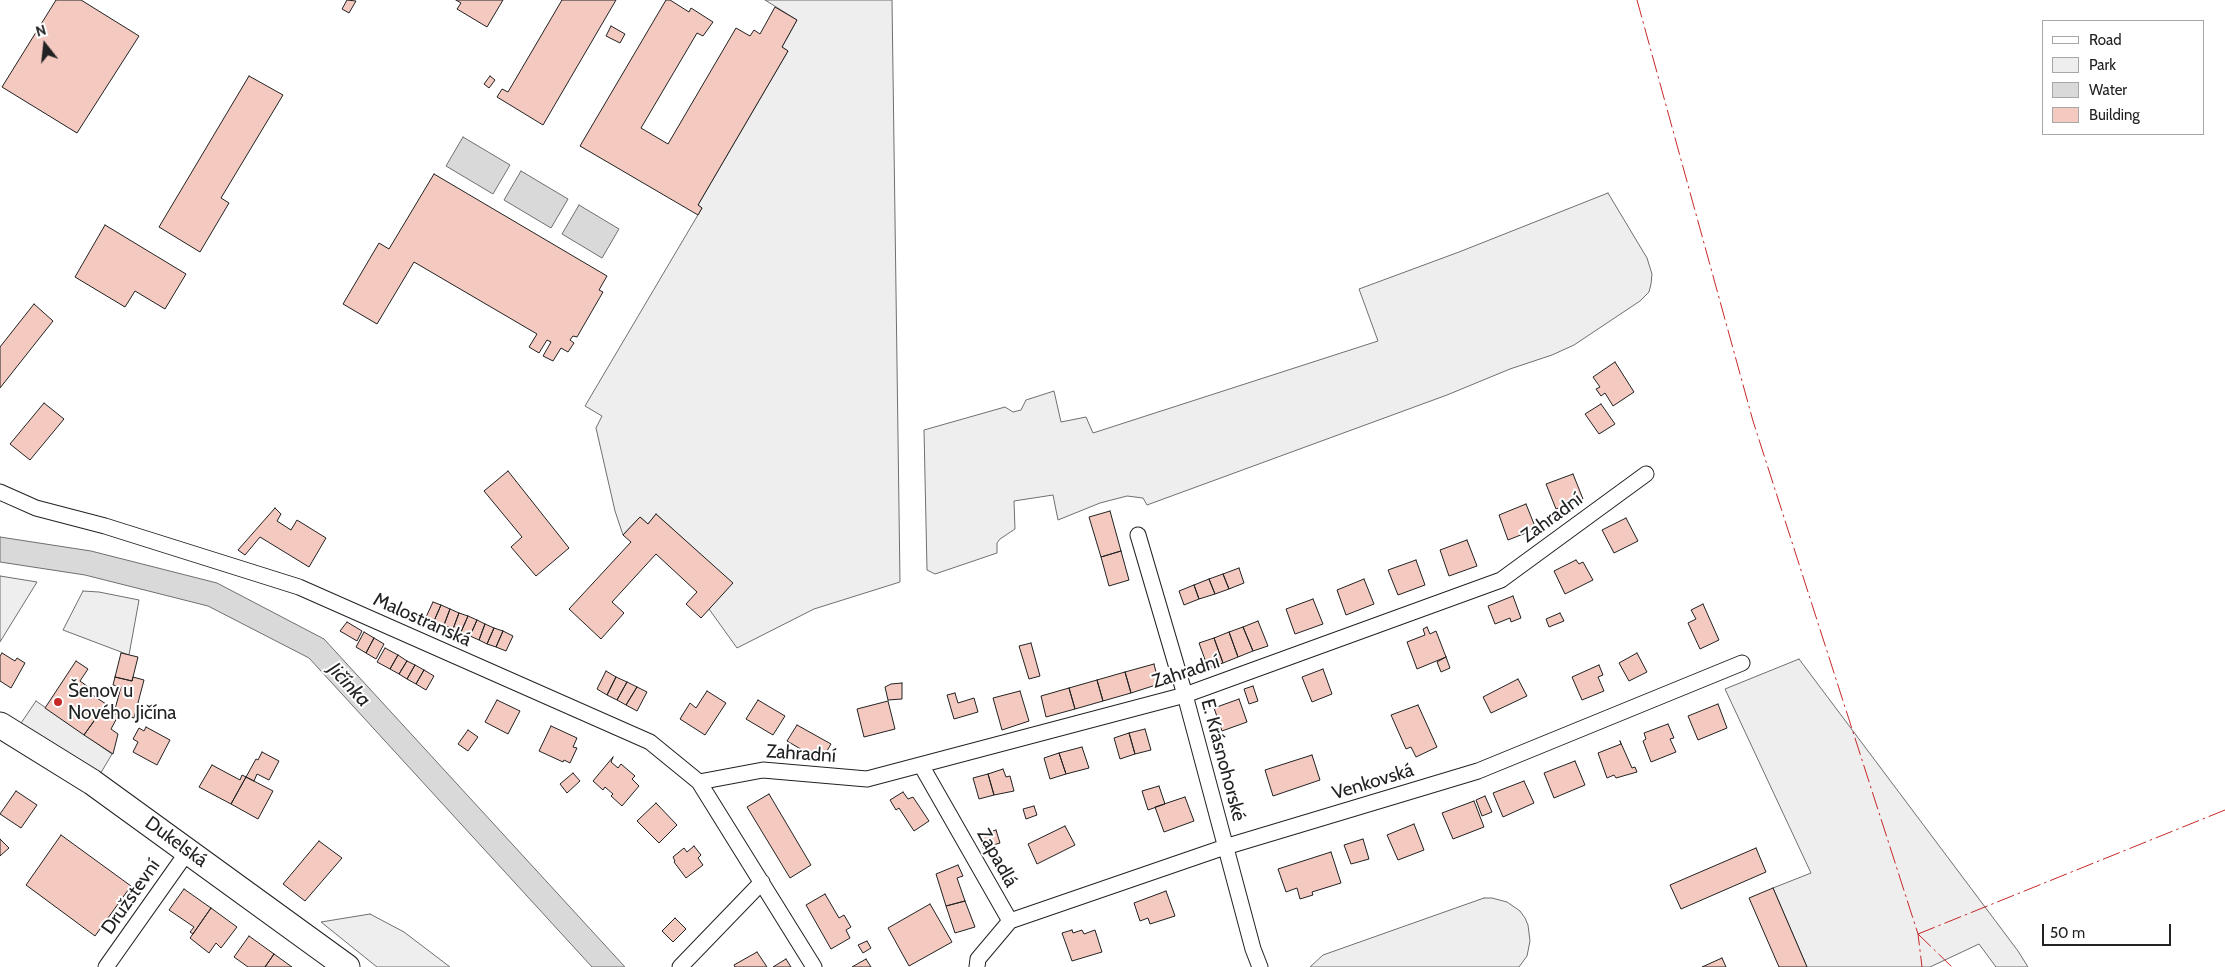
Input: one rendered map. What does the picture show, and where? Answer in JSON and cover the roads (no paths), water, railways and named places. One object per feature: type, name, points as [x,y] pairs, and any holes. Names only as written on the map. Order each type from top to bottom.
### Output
[{"type":"main road","name":"Dukelská","points":[[0,725],[92,782],[347,967]]},
{"type":"street","name":"Zahradní","points":[[699,782],[763,770],[868,779],[1185,695],[1501,580],[1646,474]]},
{"type":"street","name":"Malostranská","points":[[0,492],[36,508],[105,526],[299,587],[650,742],[699,782],[814,967]]},
{"type":"street","name":"E. Krásnohorské","points":[[1138,535],[1185,695],[1253,949],[1260,967]]},
{"type":"street","name":"Venkovská","points":[[1010,921],[1225,847],[1478,771],[1742,663]]},
{"type":"street","name":"Zapadlá","points":[[922,765],[1010,921]]},
{"type":"street","name":"Družstevní","points":[[106,967],[188,851]]},
{"type":"street","points":[[680,967],[762,882]]},
{"type":"street","points":[[977,967],[978,959],[1010,921]]},
{"type":"water","points":[[463,137],[510,165],[493,194],[446,166]]},
{"type":"water","points":[[521,171],[568,199],[551,228],[504,200]]},
{"type":"water","points":[[579,205],[619,229],[602,258],[562,234]]},
{"type":"water","name":"Jičínka","points":[[0,537],[91,551],[217,583],[324,639],[625,967],[592,967],[309,658],[208,606],[85,575],[0,562]]},
{"type":"place","name":"Šenov u Nového Jičína","points":[[58,702]]}]
